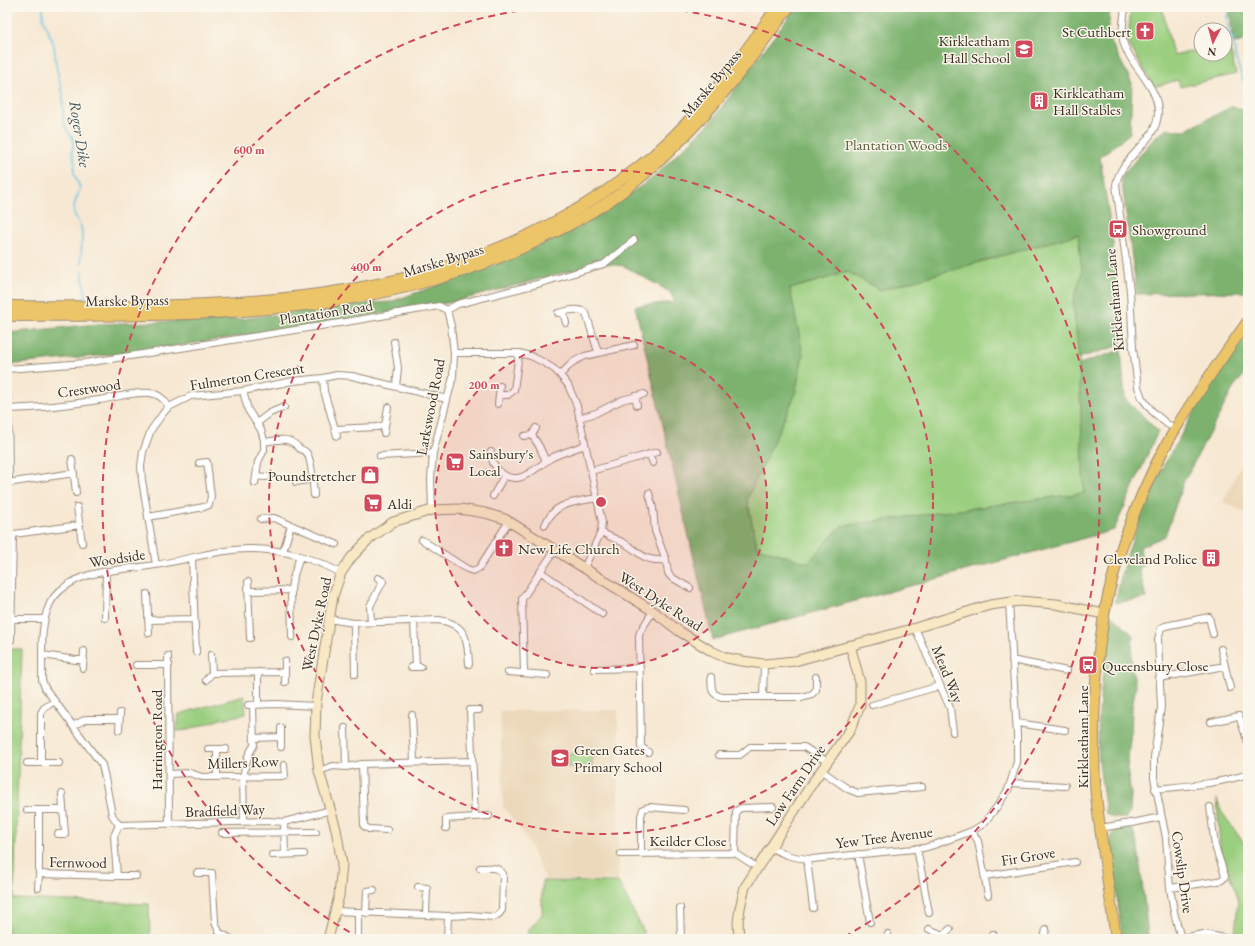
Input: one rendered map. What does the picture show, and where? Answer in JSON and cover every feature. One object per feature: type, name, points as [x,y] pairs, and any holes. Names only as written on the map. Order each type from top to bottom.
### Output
[{"type":"main road","name":"Marske Bypass","points":[[7,306],[214,304],[302,297],[386,283],[419,275],[457,264],[507,245],[576,210],[605,192],[654,154],[678,132],[707,100],[777,7]]},
{"type":"main road","name":"Marske Bypass","points":[[7,316],[166,315],[245,312],[293,308],[353,299],[422,284],[490,262],[546,238],[581,219],[639,180],[678,144],[714,106],[756,53],[789,7]]},
{"type":"main road","name":"Kirkleatham Lane","points":[[1116,939],[1095,784],[1094,729],[1098,661],[1104,614],[1117,562],[1139,504],[1158,462],[1175,428],[1248,321]]},
{"type":"street","name":"Kirkleatham Lane","points":[[1125,7],[1124,42],[1130,56],[1155,97],[1158,112],[1151,134],[1122,168],[1117,178],[1116,185],[1130,291],[1136,376],[1139,391],[1147,405],[1157,416],[1175,428]]},
{"type":"street","name":"Plantation Road","points":[[7,369],[85,363],[330,325],[439,306],[447,310],[458,304],[541,283],[604,264],[634,240]]},
{"type":"street","name":"Larkswood Road","points":[[432,510],[431,479],[433,453],[453,377],[454,353],[451,326],[447,310]]},
{"type":"street","points":[[566,323],[561,313],[574,310],[586,312],[598,352]]},
{"type":"street","points":[[560,375],[573,362],[585,356],[631,346],[626,339]]},
{"type":"street","points":[[394,342],[398,368],[396,387]]},
{"type":"street","points":[[395,350],[403,349]]},
{"type":"street","points":[[454,353],[519,352],[531,356],[554,369],[568,384],[574,397],[602,522],[601,532],[584,568]]},
{"type":"street","points":[[500,395],[508,395],[514,390],[519,352]]},
{"type":"street","name":"Fulmerton Crescent","points":[[156,565],[141,466],[143,452],[151,430],[169,407],[191,396],[243,391],[293,381],[338,375],[352,376],[447,399]]},
{"type":"street","points":[[323,378],[324,391],[336,433],[385,425]]},
{"type":"street","points":[[498,404],[500,386]]},
{"type":"street","points":[[243,391],[248,410],[261,430],[264,442],[264,450],[258,462],[256,479],[266,477]]},
{"type":"street","name":"Crestwood","points":[[7,409],[49,407],[97,401],[141,393],[150,393],[163,398],[169,407]]},
{"type":"street","points":[[579,418],[596,413],[622,400],[644,394]]},
{"type":"street","points":[[635,396],[637,405]]},
{"type":"street","points":[[8,399],[8,483],[74,473]]},
{"type":"street","points":[[257,423],[275,406],[284,407]]},
{"type":"street","points":[[384,433],[388,407]]},
{"type":"street","points":[[524,436],[532,434],[536,428]]},
{"type":"street","points":[[532,434],[546,461]]},
{"type":"street","points":[[264,442],[287,440],[296,443],[299,448],[306,452],[310,458],[314,494]]},
{"type":"street","points":[[491,452],[491,459],[496,468],[504,476],[514,478],[524,477],[546,461],[585,445]]},
{"type":"street","points":[[591,471],[657,452]]},
{"type":"street","points":[[380,456],[433,453]]},
{"type":"street","points":[[649,454],[653,463]]},
{"type":"street","points":[[72,459],[76,493]]},
{"type":"street","points":[[486,464],[491,459]]},
{"type":"street","points":[[148,517],[209,505],[211,497],[207,462],[198,463]]},
{"type":"street","points":[[502,494],[494,494],[504,476]]},
{"type":"street","points":[[296,482],[312,479]]},
{"type":"street","points":[[649,493],[653,508],[655,531],[666,560],[668,573],[671,577],[690,588]]},
{"type":"street","points":[[545,525],[546,516],[569,503],[597,498]]},
{"type":"street","points":[[77,507],[82,543]]},
{"type":"street","name":"West Dyke Road","points":[[328,939],[339,896],[342,864],[336,829],[319,771],[316,736],[316,706],[329,619],[333,596],[341,573],[351,558],[368,540],[393,522],[432,510],[460,509],[485,513],[509,521],[653,611],[679,631],[713,652],[727,658],[764,664],[796,661],[915,628],[990,605],[1009,602],[1018,601],[1056,604],[1104,614]]},
{"type":"street","points":[[261,519],[274,518],[336,544]]},
{"type":"street","points":[[422,540],[467,569],[473,571],[479,568],[509,521]]},
{"type":"street","points":[[10,640],[10,535],[80,525]]},
{"type":"street","points":[[284,552],[291,525]]},
{"type":"street","points":[[601,532],[625,543],[640,555],[649,559],[666,560]]},
{"type":"street","name":"Woodside","points":[[119,825],[112,815],[102,765],[45,688],[42,680],[44,619],[53,598],[66,586],[85,576],[106,571],[156,565],[220,552],[242,550],[254,549],[284,552],[318,561],[341,573]]},
{"type":"street","points":[[524,674],[522,599],[555,550]]},
{"type":"street","points":[[292,638],[291,590],[300,556]]},
{"type":"street","points":[[192,558],[196,652]]},
{"type":"street","points":[[105,618],[106,571]]},
{"type":"street","points":[[541,572],[602,614]]},
{"type":"street","points":[[371,622],[370,606],[383,581],[378,578]]},
{"type":"street","points":[[248,582],[250,638]]},
{"type":"street","points":[[248,591],[291,590]]},
{"type":"street","points":[[147,594],[149,633]]},
{"type":"street","name":"Yew Tree Avenue","points":[[770,847],[783,855],[807,859],[918,848],[934,845],[972,831],[983,824],[1008,790],[1017,762],[1017,724],[1009,602]]},
{"type":"street","points":[[648,752],[641,747],[639,636],[653,611]]},
{"type":"street","name":"Cowslip Drive","points":[[1213,634],[1209,617],[1161,628],[1158,639],[1160,707],[1154,757],[1154,778],[1166,838],[1170,888],[1174,912],[1181,938],[1204,934],[1229,939]]},
{"type":"street","points":[[10,619],[44,619]]},
{"type":"street","points":[[148,620],[194,619]]},
{"type":"street","points":[[329,619],[354,623],[439,620],[454,624],[467,639],[469,664]]},
{"type":"street","points":[[414,621],[416,667]]},
{"type":"street","points":[[354,623],[355,674]]},
{"type":"street","name":"Mead Way","points":[[915,628],[950,708],[953,732]]},
{"type":"street","name":"Low Farm Drive","points":[[739,939],[738,922],[745,887],[770,847],[850,730],[860,706],[860,682],[850,645]]},
{"type":"street","points":[[1220,649],[1230,688]]},
{"type":"street","points":[[83,668],[84,651]]},
{"type":"street","points":[[43,655],[84,660]]},
{"type":"street","points":[[206,680],[212,673],[211,655]]},
{"type":"street","name":"Harrington Road","points":[[168,656],[169,824]]},
{"type":"street","points":[[1012,660],[1067,670]]},
{"type":"street","points":[[285,661],[285,682]]},
{"type":"street","points":[[764,664],[764,697]]},
{"type":"street","points":[[136,665],[168,665]]},
{"type":"street","points":[[1159,678],[1225,666]]},
{"type":"street","points":[[594,669],[640,668]]},
{"type":"street","points":[[1059,677],[1060,669]]},
{"type":"street","points":[[244,822],[244,776],[248,756],[254,745],[253,704],[258,672]]},
{"type":"street","points":[[212,673],[285,672]]},
{"type":"street","points":[[508,672],[547,675]]},
{"type":"street","points":[[711,677],[712,691],[715,695],[722,697],[802,697],[812,694],[816,690],[816,677]]},
{"type":"street","points":[[872,705],[940,686]]},
{"type":"street","points":[[41,763],[41,713],[44,708],[55,701]]},
{"type":"street","points":[[253,704],[296,704],[316,706]]},
{"type":"street","points":[[475,817],[470,710],[478,710]]},
{"type":"street","points":[[412,715],[414,762]]},
{"type":"street","points":[[73,726],[86,719],[120,716],[119,730]]},
{"type":"street","points":[[1211,722],[1239,716],[1248,742]]},
{"type":"street","points":[[1017,724],[1063,729],[1060,737]]},
{"type":"street","points":[[281,728],[281,747]]},
{"type":"street","points":[[345,728],[346,767]]},
{"type":"street","points":[[254,738],[281,737]]},
{"type":"street","points":[[719,755],[740,755],[750,747],[804,747],[828,762]]},
{"type":"street","points":[[208,749],[226,749]]},
{"type":"street","points":[[217,749],[217,777]]},
{"type":"street","points":[[319,771],[333,766],[346,767],[362,764],[472,761]]},
{"type":"street","points":[[27,763],[58,763]]},
{"type":"street","points":[[362,764],[364,826],[369,829],[387,830]]},
{"type":"street","name":"Millers Row","points":[[169,774],[190,773],[202,777],[285,776],[284,765]]},
{"type":"street","points":[[822,771],[848,789],[858,793],[922,787]]},
{"type":"street","points":[[1155,789],[1190,786],[1237,778],[1248,774]]},
{"type":"street","points":[[1011,783],[1063,786],[1060,793]]},
{"type":"street","name":"Fernwood","points":[[58,834],[65,834],[62,794]]},
{"type":"street","name":"Keilder Close","points":[[641,853],[641,816],[643,809],[649,807],[684,810]]},
{"type":"street","points":[[1170,888],[1218,881],[1222,880],[1225,876],[1215,846],[1210,807]]},
{"type":"street","name":"Keilder Close","points":[[735,853],[736,811],[741,808],[773,808]]},
{"type":"street","points":[[27,810],[63,810]]},
{"type":"street","name":"Fernwood","points":[[38,888],[39,810]]},
{"type":"street","name":"Bradfield Way","points":[[119,825],[268,821],[284,822],[331,810]]},
{"type":"street","points":[[446,828],[446,819],[489,816]]},
{"type":"street","points":[[1100,828],[1161,817]]},
{"type":"street","points":[[284,822],[285,854]]},
{"type":"street","name":"Fernwood","points":[[117,876],[114,836],[119,825]]},
{"type":"street","points":[[972,831],[978,841],[988,895]]},
{"type":"street","points":[[222,833],[316,832]]},
{"type":"street","points":[[918,848],[924,906],[929,913]]},
{"type":"street","name":"Keilder Close","points":[[620,854],[735,853],[758,868]]},
{"type":"street","points":[[272,855],[304,854]]},
{"type":"street","points":[[858,854],[870,919],[876,915]]},
{"type":"street","points":[[807,859],[812,908]]},
{"type":"street","name":"Fir Grove","points":[[985,876],[1075,862]]},
{"type":"street","points":[[335,912],[366,914],[426,914],[448,916],[469,915],[494,917],[502,910],[503,874],[501,870],[497,868],[480,868]]},
{"type":"street","points":[[197,873],[212,873],[215,922],[219,932],[231,939]]},
{"type":"street","name":"Fernwood","points":[[39,874],[136,876]]},
{"type":"street","points":[[418,887],[427,888],[426,914]]},
{"type":"street","points":[[366,914],[367,891],[374,890]]},
{"type":"street","points":[[680,908],[681,939]]},
{"type":"street","points":[[358,913],[358,939]]},
{"type":"street","points":[[447,939],[448,916]]},
{"type":"street","points":[[929,929],[944,937],[950,929]]},
{"type":"street","points":[[1044,939],[1046,929]]},
{"type":"shaded area","points":[[1248,449],[1248,514],[1223,502]]},
{"type":"shaded area","name":"Green Gates Primary School","points":[[618,710],[618,880],[546,880],[524,834],[503,806],[500,711]]},
{"type":"green space","name":"Plantation Woods","points":[[796,7],[1110,7],[1108,36],[1132,83],[1130,133],[1100,157],[1113,243],[1121,345],[1079,358],[1073,302],[1082,272],[1078,234],[880,290],[848,272],[790,289],[803,354],[795,395],[747,499],[757,547],[808,563],[841,526],[1084,493],[1079,364],[1121,350],[1125,399],[1158,431],[1114,530],[713,640],[635,306],[675,302],[670,292],[624,266],[600,263],[453,302],[309,326],[136,352],[7,365],[7,333],[97,324],[240,319],[358,304],[390,302],[495,265],[578,228],[650,180],[709,124]]},
{"type":"green space","points":[[1131,7],[1162,7],[1173,55],[1193,51],[1193,62],[1233,62],[1236,74],[1180,87],[1178,80],[1154,87],[1131,48],[1128,40]]},
{"type":"green space","points":[[1229,7],[1248,7],[1248,38],[1240,42],[1233,43],[1233,22],[1231,22]]},
{"type":"green space","points":[[1231,107],[1248,109],[1248,292],[1137,294],[1121,177],[1156,136],[1168,129],[1184,131]]},
{"type":"green space","points":[[1079,234],[1082,272],[1073,302],[1079,358],[1084,493],[841,526],[808,563],[757,547],[747,499],[795,395],[803,354],[790,289],[848,272],[880,290]]},
{"type":"green space","points":[[1248,335],[1248,371],[1235,385],[1184,481],[1165,536],[1140,547],[1143,566],[1139,568],[1146,598],[1115,603],[1124,563],[1143,511],[1164,465],[1219,372]]},
{"type":"green space","points":[[1112,616],[1133,635],[1131,666],[1136,686],[1132,707],[1127,768],[1131,794],[1130,812],[1126,818],[1113,818],[1106,814],[1099,759],[1098,725],[1104,662]]},
{"type":"green space","points":[[7,649],[22,649],[14,899],[149,904],[150,939],[7,939]]},
{"type":"green space","points":[[244,696],[246,714],[221,719],[188,730],[177,731],[179,714]]},
{"type":"green space","points":[[592,753],[592,767],[567,767],[566,754]]},
{"type":"green space","points":[[1217,799],[1221,811],[1248,849],[1248,939],[1237,939],[1235,934],[1238,899],[1220,848]]},
{"type":"green space","points":[[1132,828],[1138,846],[1148,935],[1150,939],[1122,939],[1110,839],[1114,831]]},
{"type":"green space","points":[[542,881],[618,882],[643,930],[643,939],[528,939],[528,931],[542,914]]},
{"type":"waterway","name":"Roger Dike","points":[[43,7],[43,18],[54,45],[56,66],[63,95],[63,120],[68,132],[73,138],[74,144],[72,151],[75,162],[74,173],[80,188],[74,204],[74,213],[82,231],[81,264]]},
{"type":"waterway","points":[[1227,7],[1228,30],[1234,40],[1235,56],[1248,90]]},
{"type":"waterway","name":"Roger Dike","points":[[82,270],[86,298]]},
{"type":"place","name":"St Cuthbert","points":[[1145,31]]},
{"type":"place","name":"Kirkleatham Hall School","points":[[1024,49]]},
{"type":"place","name":"Kirkleatham Hall Stables","points":[[1039,101]]},
{"type":"place","name":"Showground","points":[[1118,229]]},
{"type":"place","name":"Sainsbury's Local","points":[[455,462]]},
{"type":"place","name":"Poundstretcher","points":[[370,475]]},
{"type":"place","name":"Aldi","points":[[373,503]]},
{"type":"place","name":"New Life Church","points":[[504,548]]},
{"type":"place","name":"Cleveland Police","points":[[1211,558]]},
{"type":"place","name":"Queensbury Close","points":[[1088,665]]},
{"type":"place","name":"Green Gates Primary School","points":[[560,758]]}]
